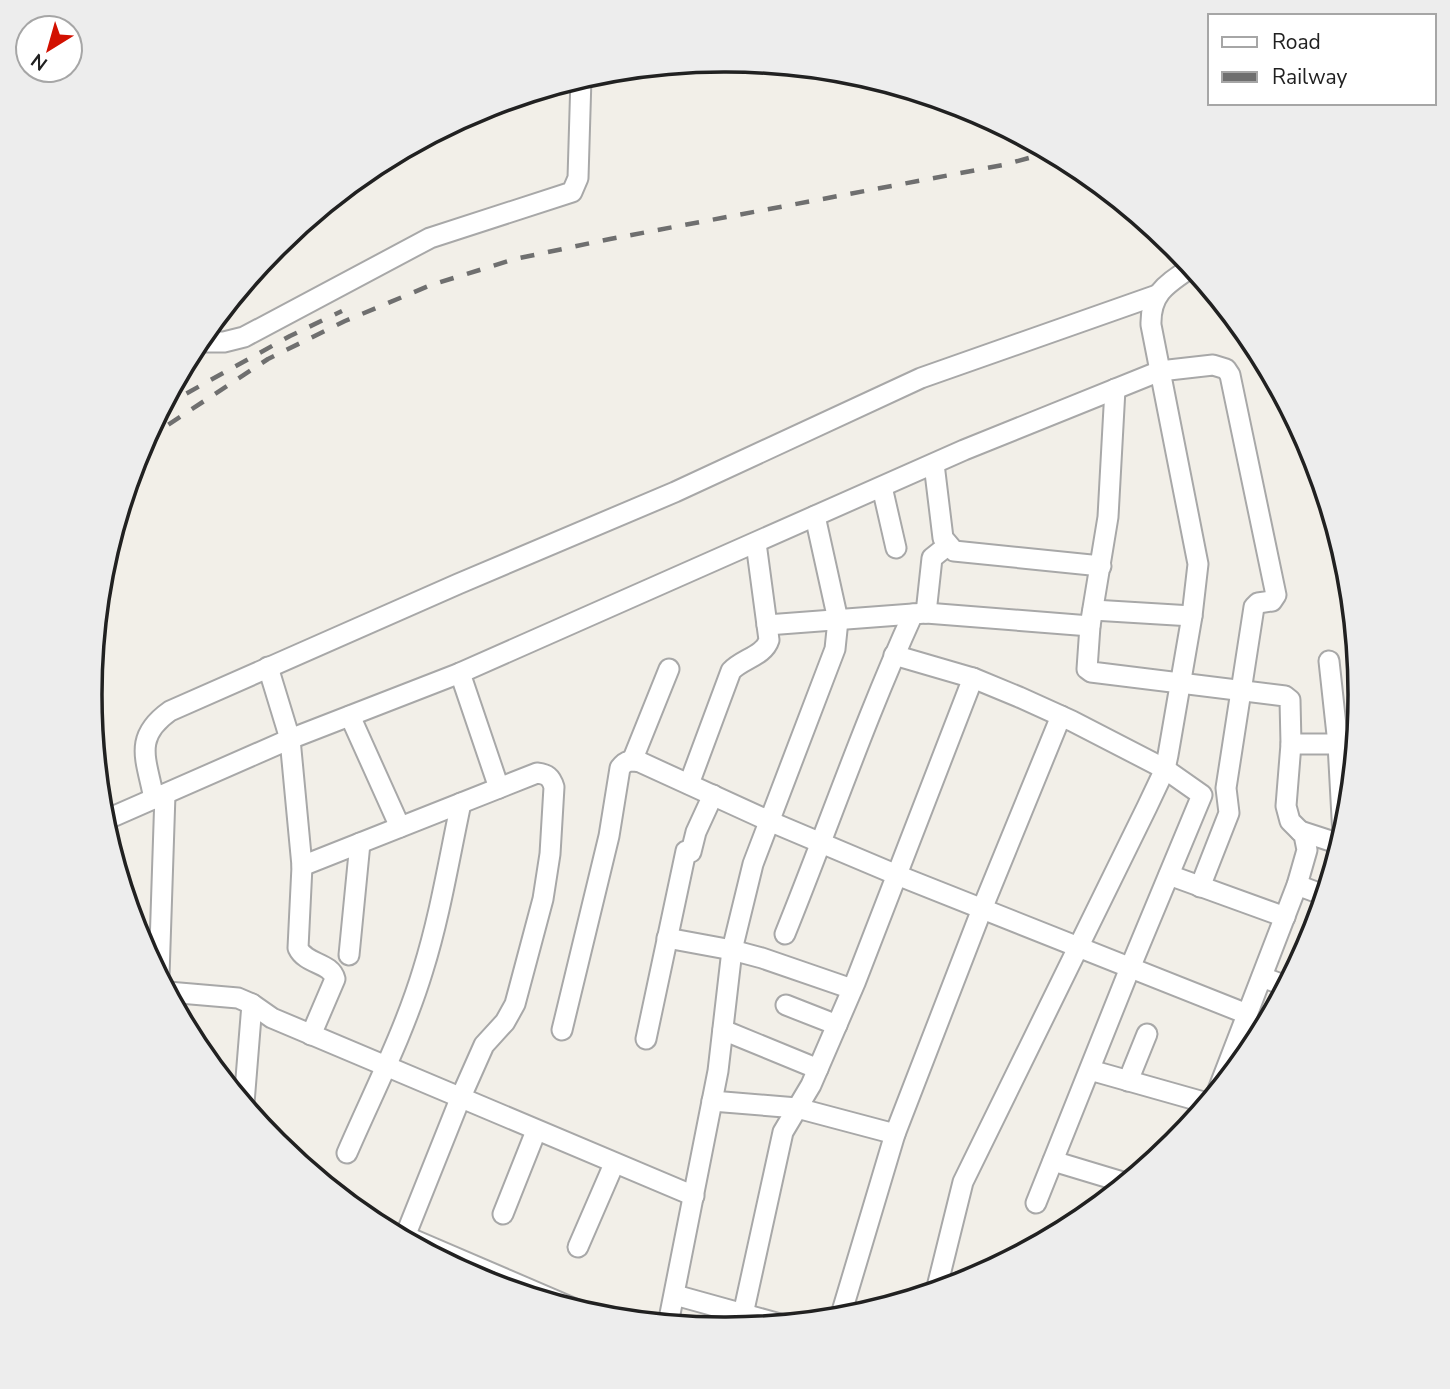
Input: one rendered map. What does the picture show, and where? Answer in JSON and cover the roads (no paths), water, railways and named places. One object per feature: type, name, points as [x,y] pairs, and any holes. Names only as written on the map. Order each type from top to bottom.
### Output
[{"type":"street","points":[[212,342],[244,337],[430,238],[572,192],[578,178],[581,89]]},
{"type":"street","points":[[939,1279],[963,1182],[1165,769],[1192,616],[1198,564],[1150,311],[1157,295],[1183,273]]},
{"type":"street","points":[[159,954],[160,797],[144,747],[147,733],[155,722],[170,711],[675,492],[921,378],[1157,295]]},
{"type":"street","points":[[114,816],[290,740],[460,673],[881,487],[1115,388],[1160,370],[1213,365],[1226,369],[1230,375],[1276,595],[1272,601],[1258,603],[1254,607],[1239,690],[1226,788],[1229,813],[1200,887]]},
{"type":"street","points":[[1115,388],[1108,517],[1091,618],[1086,667],[1088,670],[1180,684],[1290,698],[1291,744],[1286,806],[1290,821],[1307,842],[1307,850],[1297,885],[1247,1014],[1238,1047]]},
{"type":"street","points":[[934,464],[943,538],[947,545],[959,553],[1101,566]]},
{"type":"street","points":[[881,487],[896,548]]},
{"type":"street","points":[[670,1315],[712,1101],[733,950],[753,864],[835,649],[838,620],[815,516]]},
{"type":"street","points":[[689,784],[731,671],[738,663],[764,650],[769,640],[756,543]]},
{"type":"street","points":[[785,934],[894,655],[919,614],[932,558],[947,545]]},
{"type":"street","points":[[767,625],[919,614],[1091,618],[1192,616]]},
{"type":"street","points":[[894,655],[973,678],[1061,716],[1165,769],[1202,795],[1036,1203]]},
{"type":"street","points":[[1329,661],[1340,787]]},
{"type":"street","points":[[268,667],[290,740],[302,866],[298,948],[308,960],[332,970],[335,979],[312,1035]]},
{"type":"street","points":[[632,761],[669,669]]},
{"type":"street","points":[[460,673],[499,788]]},
{"type":"street","points":[[742,1317],[783,1132],[818,1069],[852,989],[973,678]]},
{"type":"street","points":[[350,716],[400,827]]},
{"type":"street","points":[[844,1305],[895,1134],[982,909],[1061,716]]},
{"type":"street","points":[[1291,744],[1338,744]]},
{"type":"street","points":[[562,1030],[609,836],[620,768],[624,763],[632,761],[640,762],[897,875],[1247,1014]]},
{"type":"street","points":[[302,866],[537,773],[545,774],[554,787],[550,854],[543,899],[515,1004],[505,1023],[484,1045],[407,1230]]},
{"type":"street","points":[[646,1039],[667,938],[689,852],[713,795]]},
{"type":"street","points":[[346,1153],[385,1067],[423,970],[461,803]]},
{"type":"street","points":[[1300,831],[1330,841]]},
{"type":"street","points":[[349,955],[360,843]]},
{"type":"street","points":[[1169,875],[1285,917]]},
{"type":"street","points":[[1297,885],[1316,892]]},
{"type":"street","points":[[667,938],[733,950],[852,989]]},
{"type":"street","points":[[1262,977],[1277,983]]},
{"type":"street","points":[[179,993],[238,998],[272,1018],[694,1196]]},
{"type":"street","points":[[245,1091],[252,1004]]},
{"type":"street","points":[[786,1005],[836,1025]]},
{"type":"street","points":[[723,1030],[818,1069]]},
{"type":"street","points":[[1128,1081],[1147,1034]]},
{"type":"street","points":[[1090,1070],[1197,1100]]},
{"type":"street","points":[[712,1101],[797,1108],[895,1134]]},
{"type":"street","points":[[503,1214],[536,1131]]},
{"type":"street","points":[[1053,1161],[1115,1180]]},
{"type":"street","points":[[578,1247],[614,1164]]},
{"type":"street","points":[[674,1295],[730,1317]]},
{"type":"railway","points":[[162,429],[268,359],[345,321],[431,285],[515,259],[1003,165],[1037,156]]},
{"type":"railway","points":[[177,398],[290,336],[342,311]]}]
